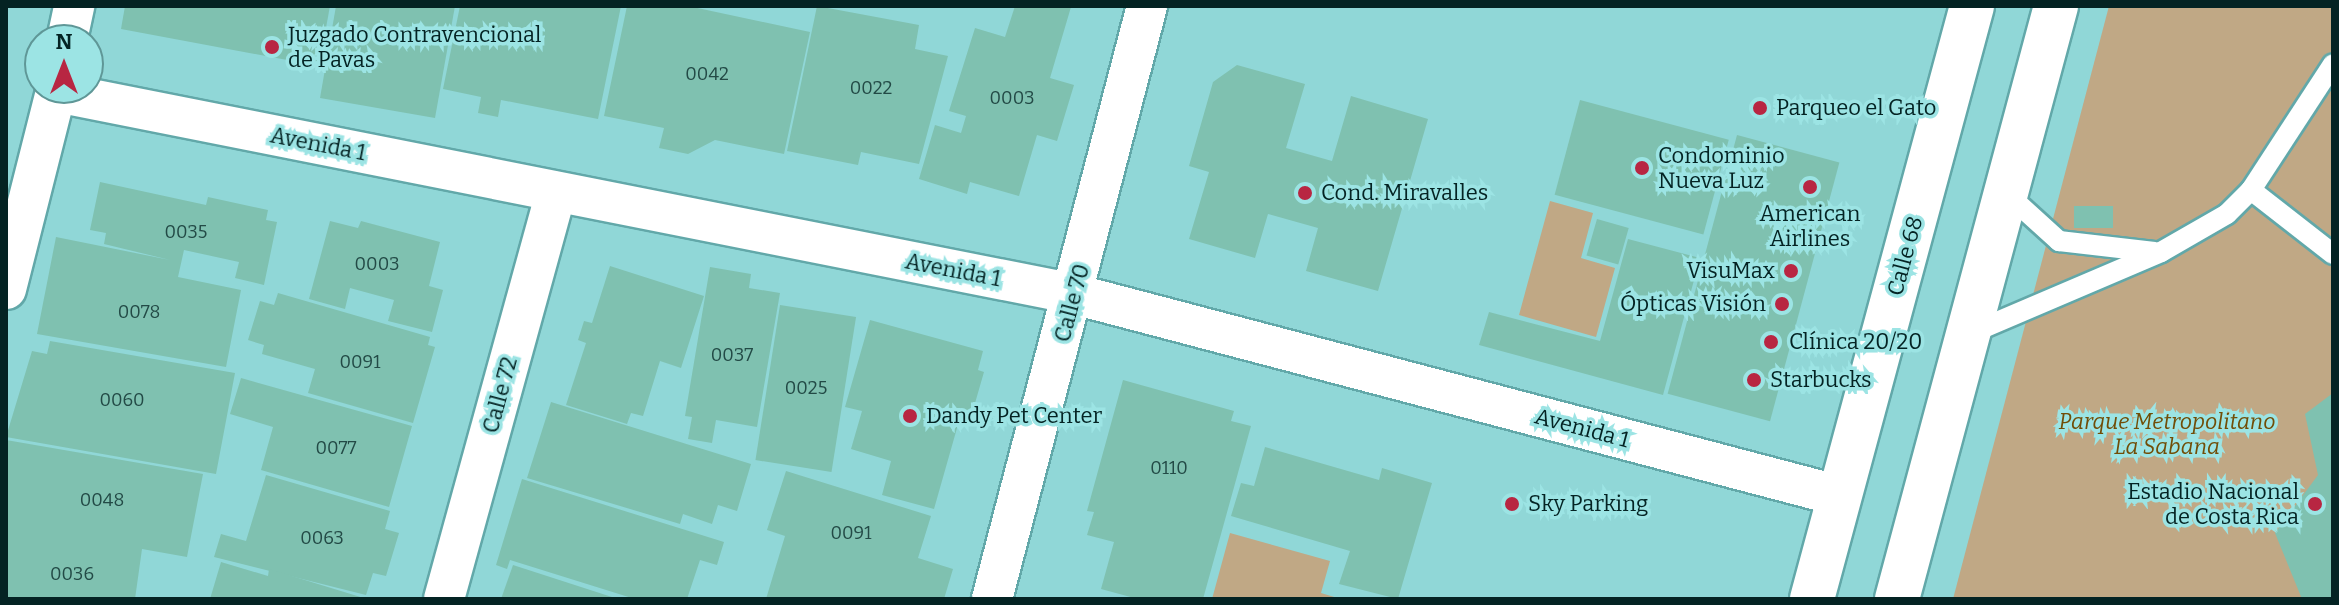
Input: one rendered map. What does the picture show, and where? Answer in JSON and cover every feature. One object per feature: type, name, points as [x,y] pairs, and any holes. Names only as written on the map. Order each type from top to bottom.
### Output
[{"type":"main road","name":"Calle 68","points":[[1812,599],[1972,6]]},
{"type":"main road","points":[[1897,599],[2056,6]]},
{"type":"street","name":"Calle 70","points":[[992,599],[1147,6]]},
{"type":"street","name":"Avenida 1","points":[[104,100],[1074,294],[1840,496]]},
{"type":"street","points":[[6,289],[53,104]]},
{"type":"street","name":"Calle 72","points":[[444,599],[556,192]]},
{"type":"lane","points":[[1969,334],[2197,236],[2251,190],[2333,64]]},
{"type":"lane","points":[[2251,190],[2333,254]]},
{"type":"lane","points":[[2006,193],[2059,241],[2093,249],[2161,252]]},
{"type":"green space","name":"Parque Metropolitano La Sabana","points":[[2109,6],[2333,6],[2333,599],[1953,599]]},
{"type":"green space","points":[[1550,201],[1593,213],[1581,258],[1615,268],[1596,337],[1519,315]]},
{"type":"green space","points":[[1230,533],[1330,561],[1321,593],[1341,599],[1212,599]]},
{"type":"building","name":"Juzgado Contravencional de Pavas","points":[[125,6],[330,6],[319,66],[121,29]]},
{"type":"building","points":[[336,6],[455,6],[435,118],[320,98]]},
{"type":"building","points":[[460,6],[621,6],[598,119],[501,100],[498,117],[478,113],[481,97],[443,89]]},
{"type":"building","points":[[627,6],[688,6],[810,32],[784,154],[715,140],[688,154],[659,148],[664,128],[604,116]]},
{"type":"building","points":[[817,6],[919,25],[915,49],[948,56],[919,164],[861,152],[858,165],[787,151]]},
{"type":"building","points":[[1015,6],[1071,7],[1050,78],[1074,85],[1057,141],[1037,135],[1019,196],[970,182],[967,194],[919,179],[935,125],[961,133],[966,116],[949,111],[975,28],[1005,37]]},
{"type":"building","name":"Cond. Miravalles","points":[[1237,65],[1305,84],[1286,148],[1332,161],[1351,96],[1428,119],[1378,291],[1306,271],[1318,228],[1268,214],[1255,258],[1189,239],[1209,172],[1189,166],[1213,82]]},
{"type":"building","name":"Condominio Nueva Luz","points":[[1580,100],[1729,140],[1703,235],[1555,195]]},
{"type":"building","points":[[1737,135],[1839,162],[1770,421],[1668,394]]},
{"type":"building","points":[[100,182],[206,205],[208,197],[268,210],[266,220],[277,222],[264,285],[235,278],[239,262],[184,250],[178,277],[241,290],[226,367],[37,334],[56,237],[170,260],[104,244],[106,233],[90,230]]},
{"type":"building","points":[[2074,206],[2113,206],[2113,228],[2074,228]]},
{"type":"building","points":[[1597,219],[1629,228],[1618,265],[1587,256]]},
{"type":"building","points":[[330,221],[358,228],[361,221],[440,242],[429,286],[443,290],[432,332],[388,321],[394,300],[350,288],[345,309],[309,299]]},
{"type":"building","points":[[1628,239],[1700,258],[1663,395],[1479,345],[1489,312],[1600,341]]},
{"type":"building","points":[[610,266],[704,296],[681,368],[660,361],[643,416],[631,413],[627,424],[566,405],[586,343],[578,340],[584,321],[592,323]]},
{"type":"building","points":[[710,267],[751,274],[749,288],[780,293],[757,427],[716,420],[712,443],[688,439],[692,417],[685,416]]},
{"type":"building","points":[[278,293],[430,337],[428,345],[435,347],[413,423],[308,393],[315,369],[262,354],[264,345],[248,340],[260,301],[274,305]]},
{"type":"building","points":[[780,305],[856,317],[831,472],[755,460]]},
{"type":"building","name":"Dandy Pet Center","points":[[870,320],[983,351],[978,370],[984,372],[971,417],[961,414],[934,509],[882,495],[891,461],[851,449],[862,411],[845,407]]},
{"type":"building","points":[[50,341],[235,373],[216,474],[6,437],[32,351],[47,354]]},
{"type":"building","points":[[241,378],[412,426],[389,507],[261,470],[273,427],[230,414]]},
{"type":"building","points":[[1123,380],[1234,411],[1231,421],[1251,426],[1203,599],[1138,599],[1101,589],[1114,542],[1087,535],[1094,512],[1087,511]]},
{"type":"building","name":"Estadio Nacional de Costa Rica","points":[[2333,393],[2333,599],[2302,599],[2275,533],[2318,475],[2305,414]]},
{"type":"building","points":[[551,402],[751,464],[737,511],[718,505],[712,524],[683,514],[680,524],[527,478]]},
{"type":"building","points":[[6,440],[203,474],[187,557],[142,549],[135,599],[6,599]]},
{"type":"building","points":[[1265,447],[1379,480],[1382,468],[1432,483],[1398,599],[1339,584],[1350,551],[1231,516],[1241,483],[1254,486]]},
{"type":"building","points":[[786,471],[931,516],[918,558],[953,569],[944,599],[766,599],[785,536],[767,530]]},
{"type":"building","points":[[266,475],[390,511],[385,529],[399,533],[386,576],[373,573],[366,595],[214,557],[221,534],[246,541]]},
{"type":"building","points":[[522,479],[724,542],[717,565],[700,560],[687,599],[635,599],[510,560],[507,569],[496,565]]},
{"type":"building","points":[[221,562],[268,576],[269,569],[367,599],[210,599]]},
{"type":"building","points":[[513,565],[615,598],[615,599],[501,599]]},
{"type":"place","name":"Juzgado Contravencional de Pavas","points":[[272,47]]},
{"type":"place","name":"Parqueo el Gato","points":[[1760,108]]},
{"type":"place","name":"Condominio Nueva Luz","points":[[1642,168]]},
{"type":"place","name":"American Airlines","points":[[1810,187]]},
{"type":"place","name":"Cond. Miravalles","points":[[1305,193]]},
{"type":"place","name":"VisuMax","points":[[1791,271]]},
{"type":"place","name":"Ópticas Visión","points":[[1782,304]]},
{"type":"place","name":"Clínica 20/20","points":[[1771,342]]},
{"type":"place","name":"Starbucks","points":[[1754,380]]},
{"type":"place","name":"Dandy Pet Center","points":[[910,416]]},
{"type":"place","name":"Sky Parking","points":[[1512,504]]},
{"type":"place","name":"Estadio Nacional de Costa Rica","points":[[2315,504]]}]
